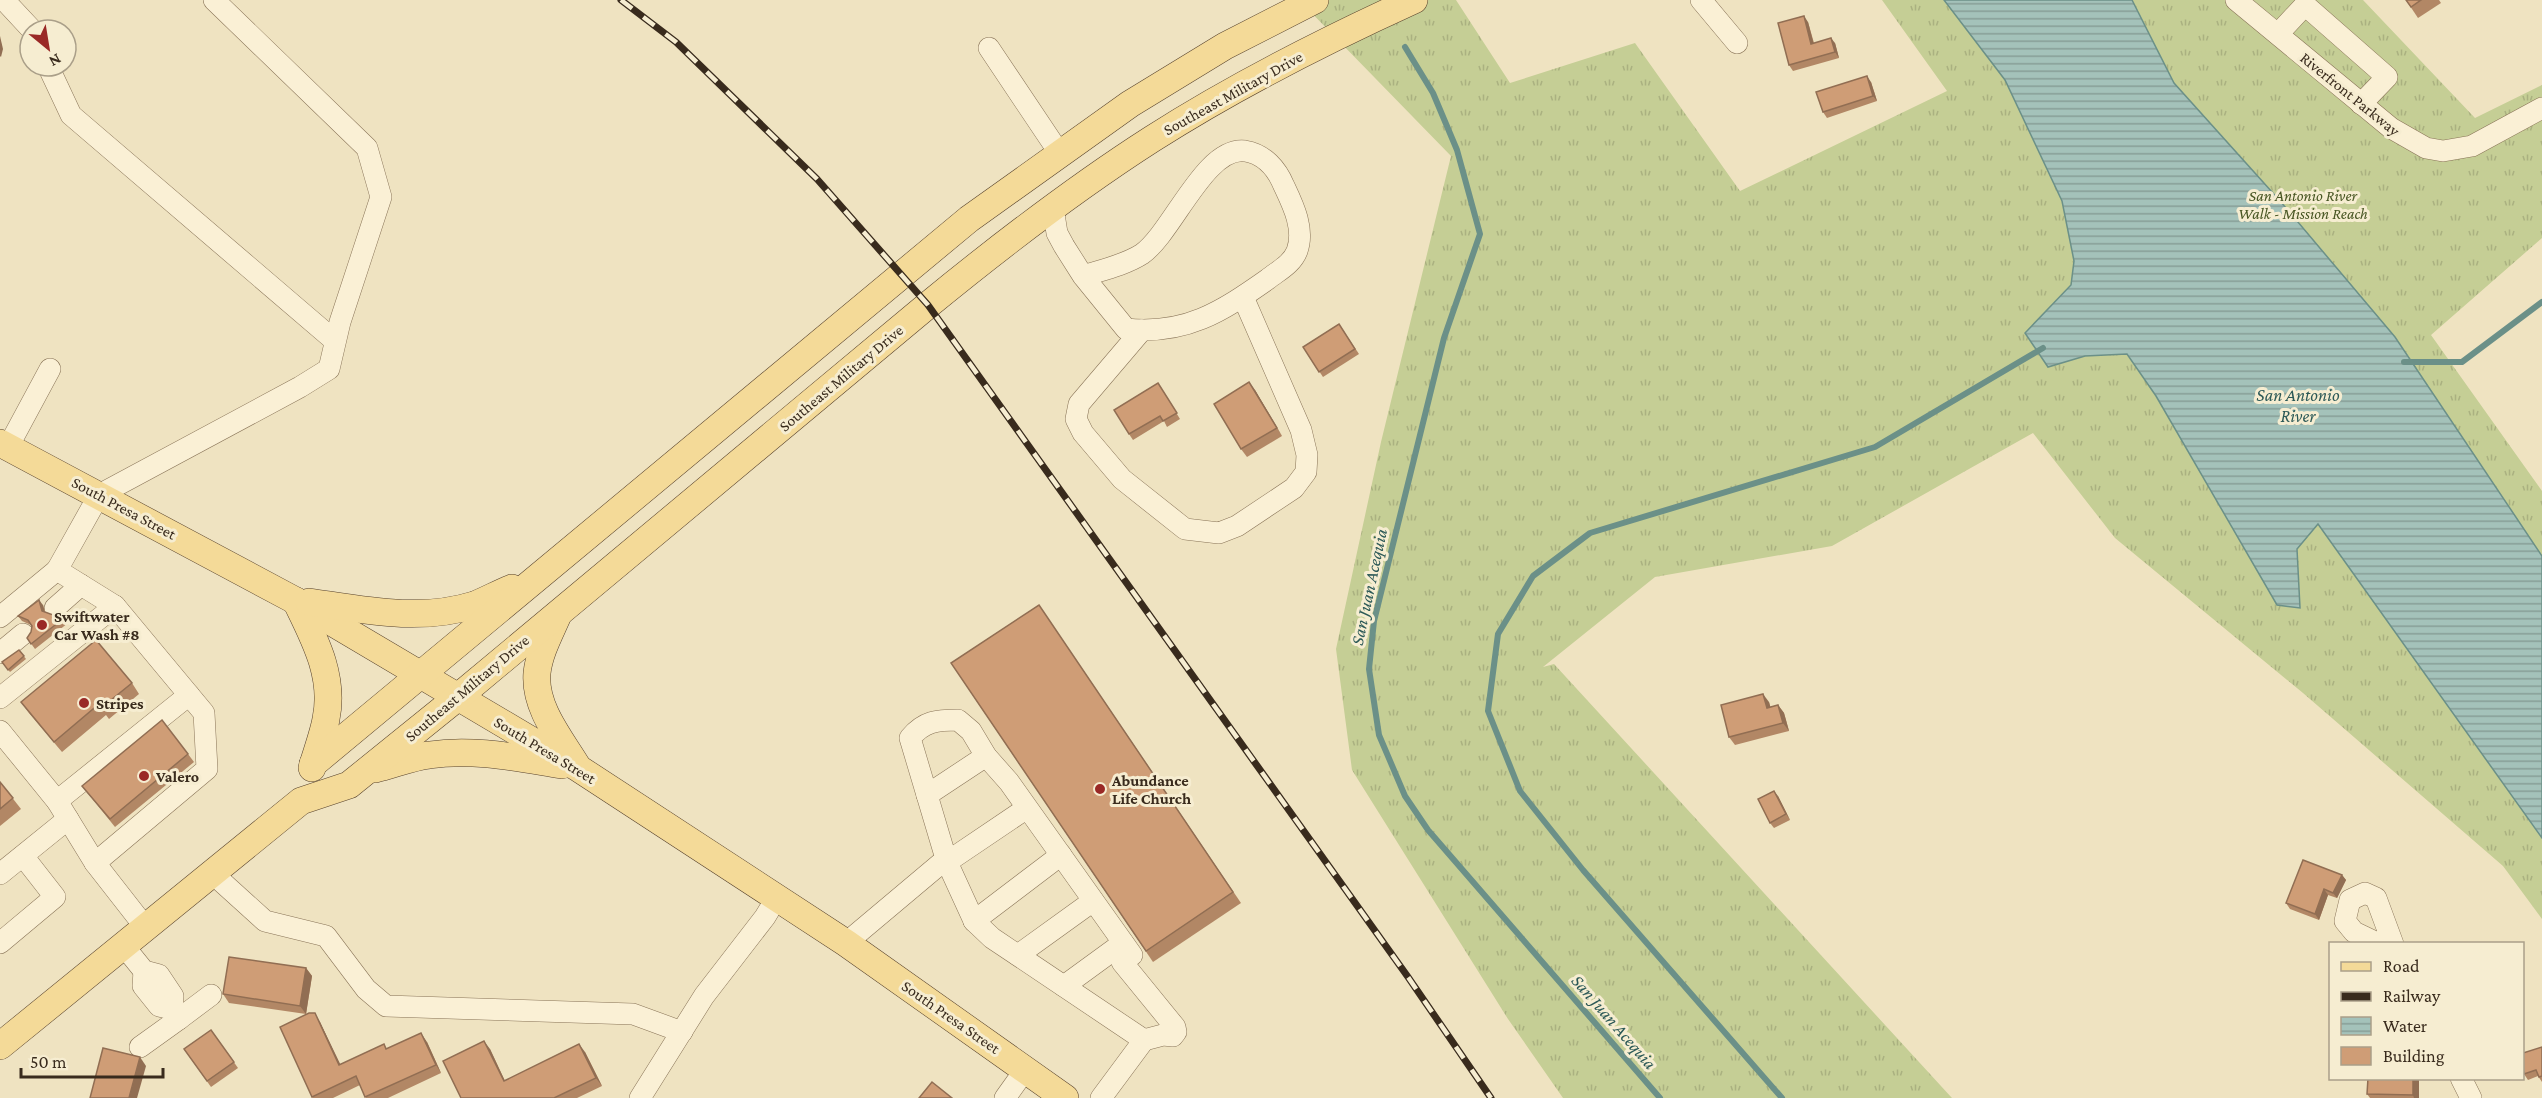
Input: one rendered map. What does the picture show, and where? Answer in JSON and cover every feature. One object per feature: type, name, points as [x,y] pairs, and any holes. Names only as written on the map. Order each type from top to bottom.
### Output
[{"type":"main road","points":[[313,764],[969,219],[1130,104],[1225,46],[1316,0]]},
{"type":"main road","name":"Southeast Military Drive","points":[[0,1046],[301,801],[348,785],[458,697],[994,251],[1152,139],[1266,72],[1356,26],[1414,0]]},
{"type":"main road","points":[[1031,175],[1053,208]]},
{"type":"main road","name":"South Presa Street","points":[[4,445],[296,600],[578,768],[846,943],[1065,1098]]},
{"type":"main road","points":[[296,600],[404,614],[444,612],[475,604],[543,574]]},
{"type":"main road","points":[[296,600],[319,651],[328,680],[326,719],[301,801]]},
{"type":"main road","points":[[559,613],[542,652],[537,674],[539,693],[544,711],[578,768]]},
{"type":"main road","points":[[364,772],[427,755],[458,752],[492,753],[578,768]]},
{"type":"street","points":[[4,0],[21,18]]},
{"type":"street","points":[[0,617],[57,570],[99,495],[290,393],[329,369],[335,341],[381,197],[367,148],[214,0]]},
{"type":"street","points":[[1701,0],[1737,43]]},
{"type":"street","name":"Riverfront Parkway","points":[[2236,0],[2361,104],[2409,141],[2426,148],[2443,151],[2472,146],[2540,114]]},
{"type":"street","points":[[2278,34],[2305,5],[2386,77],[2361,104]]},
{"type":"street","points":[[988,48],[1060,154]]},
{"type":"street","points":[[54,78],[72,115],[335,341]]},
{"type":"street","points":[[1053,208],[1057,232],[1083,276],[1126,329],[1142,330],[1186,325],[1218,313],[1243,297],[1291,260],[1298,248],[1297,217],[1281,179],[1266,160],[1247,151],[1228,153],[1216,161],[1198,183],[1161,237],[1142,253],[1123,263],[1083,276]]},
{"type":"street","points":[[1142,330],[1079,404],[1076,419],[1083,433],[1122,479],[1158,508],[1185,529],[1219,533],[1237,526],[1294,488],[1306,472],[1307,455],[1301,430],[1243,297]]},
{"type":"street","points":[[4,445],[50,369]]},
{"type":"street","points":[[57,570],[115,606],[204,713],[207,768],[186,778],[164,796],[139,817],[95,862]]},
{"type":"street","points":[[55,608],[81,585]]},
{"type":"street","points":[[0,698],[115,606]]},
{"type":"street","points":[[0,653],[23,634]]},
{"type":"street","points":[[0,874],[23,856],[63,810],[103,773],[150,735],[189,695]]},
{"type":"street","points":[[1101,1098],[1144,1040],[1163,1035],[1173,1036],[1176,1032],[1175,1027],[1122,962],[1132,955],[1009,782],[986,756],[971,731],[957,720],[924,723],[910,738],[947,862],[974,921],[992,938],[1144,1040]]},
{"type":"street","points":[[1,734],[63,810],[95,862],[145,927]]},
{"type":"street","points":[[927,795],[986,756]]},
{"type":"street","points":[[846,943],[940,864],[947,862],[1027,808]]},
{"type":"street","points":[[974,921],[1061,855]]},
{"type":"street","points":[[0,943],[55,897],[23,856]]},
{"type":"street","points":[[212,873],[265,921],[326,936],[366,989],[386,1006],[633,1014],[682,1032]]},
{"type":"street","points":[[2375,942],[2354,932],[2345,921],[2350,900],[2365,893],[2376,898],[2391,942]]},
{"type":"street","points":[[640,1098],[704,996],[765,917],[777,897]]},
{"type":"street","points":[[1017,955],[1093,901]]},
{"type":"street","points":[[1064,986],[1123,943]]},
{"type":"street","points":[[123,945],[144,971],[159,975],[173,996],[176,1014]]},
{"type":"street","points":[[140,1047],[176,1014],[211,996]]},
{"type":"street","points":[[1005,1098],[1025,1070]]},
{"type":"street","points":[[2462,1080],[2471,1098]]},
{"type":"green space","name":"San Antonio River Walk - Mission Reach","points":[[1299,0],[1456,0],[1510,83],[1635,43],[1740,191],[1947,91],[1882,0],[2363,0],[2475,118],[2542,85],[2542,238],[2431,335],[2542,491],[2542,919],[2503,866],[2303,693],[2115,538],[2033,433],[1832,546],[1655,577],[1543,667],[1554,664],[1952,1098],[1563,1098],[1508,1019],[1352,770],[1336,649],[1381,442],[1451,156]]},
{"type":"water","name":"San Antonio River","points":[[1944,0],[2132,0],[2174,83],[2281,202],[2395,337],[2542,556],[2542,838],[2318,524],[2297,549],[2300,608],[2277,605],[2156,396],[2127,354],[2085,356],[2048,367],[2025,333],[2071,285],[2074,261],[2062,201],[2005,80]]},
{"type":"building","points":[[2406,0],[2421,0],[2411,7]]},
{"type":"building","points":[[1804,16],[1811,44],[1831,38],[1835,52],[1789,65],[1778,23]]},
{"type":"building","points":[[1867,76],[1873,96],[1823,112],[1816,92]]},
{"type":"building","points":[[1339,324],[1355,349],[1319,372],[1303,347]]},
{"type":"building","points":[[1249,382],[1277,428],[1241,449],[1214,404]]},
{"type":"building","points":[[1158,383],[1177,413],[1163,421],[1160,416],[1129,434],[1114,410]]},
{"type":"building","points":[[39,600],[42,611],[53,615],[59,612],[64,618],[31,644],[27,638],[32,626],[28,620],[18,616]]},
{"type":"building","name":"Abundance Life Church","points":[[1039,605],[1233,892],[1146,951],[951,663]]},
{"type":"building","name":"Stripes","points":[[96,640],[132,683],[101,708],[99,704],[54,742],[21,702]]},
{"type":"building","points":[[19,650],[24,656],[8,670],[2,662]]},
{"type":"building","points":[[1763,694],[1767,708],[1778,705],[1783,723],[1729,737],[1721,705]]},
{"type":"building","name":"Valero","points":[[162,720],[188,754],[110,819],[82,786]]},
{"type":"building","points":[[0,782],[13,798],[0,809]]},
{"type":"building","points":[[1774,791],[1786,814],[1770,823],[1758,799]]},
{"type":"building","points":[[2303,860],[2342,875],[2333,893],[2324,889],[2315,914],[2286,903]]},
{"type":"building","points":[[229,957],[306,968],[300,1006],[223,994]]},
{"type":"building","points":[[309,1013],[315,1013],[339,1065],[384,1044],[386,1049],[421,1033],[436,1065],[365,1097],[356,1076],[312,1097],[280,1027]]},
{"type":"building","points":[[211,1030],[234,1062],[207,1081],[184,1049]]},
{"type":"building","points":[[484,1041],[504,1081],[579,1044],[596,1078],[554,1098],[461,1098],[443,1061]]},
{"type":"building","points":[[2542,1047],[2542,1076],[2539,1077],[2536,1070],[2524,1074],[2524,1053]]},
{"type":"building","points":[[103,1048],[140,1057],[129,1098],[90,1098]]},
{"type":"building","points":[[2368,1080],[2413,1080],[2413,1095],[2367,1094]]},
{"type":"building","points":[[932,1082],[952,1098],[919,1098]]},
{"type":"waterway","name":"San Juan Acequia","points":[[1405,47],[1433,93],[1457,150],[1480,234],[1444,338],[1374,621],[1369,669],[1379,735],[1405,796],[1428,830],[1660,1098]]},
{"type":"waterway","points":[[2404,362],[2462,362],[2542,302]]},
{"type":"waterway","points":[[1782,1098],[1583,870],[1520,791],[1488,711],[1498,634],[1533,576],[1590,533],[1875,447],[2043,348]]},
{"type":"railway","points":[[621,0],[676,42],[817,179],[928,305],[1408,977],[1491,1098]]},
{"type":"place","name":"Swiftwater Car Wash #8","points":[[42,625]]},
{"type":"place","name":"Stripes","points":[[84,703]]},
{"type":"place","name":"Valero","points":[[144,776]]},
{"type":"place","name":"Abundance Life Church","points":[[1100,789]]}]
